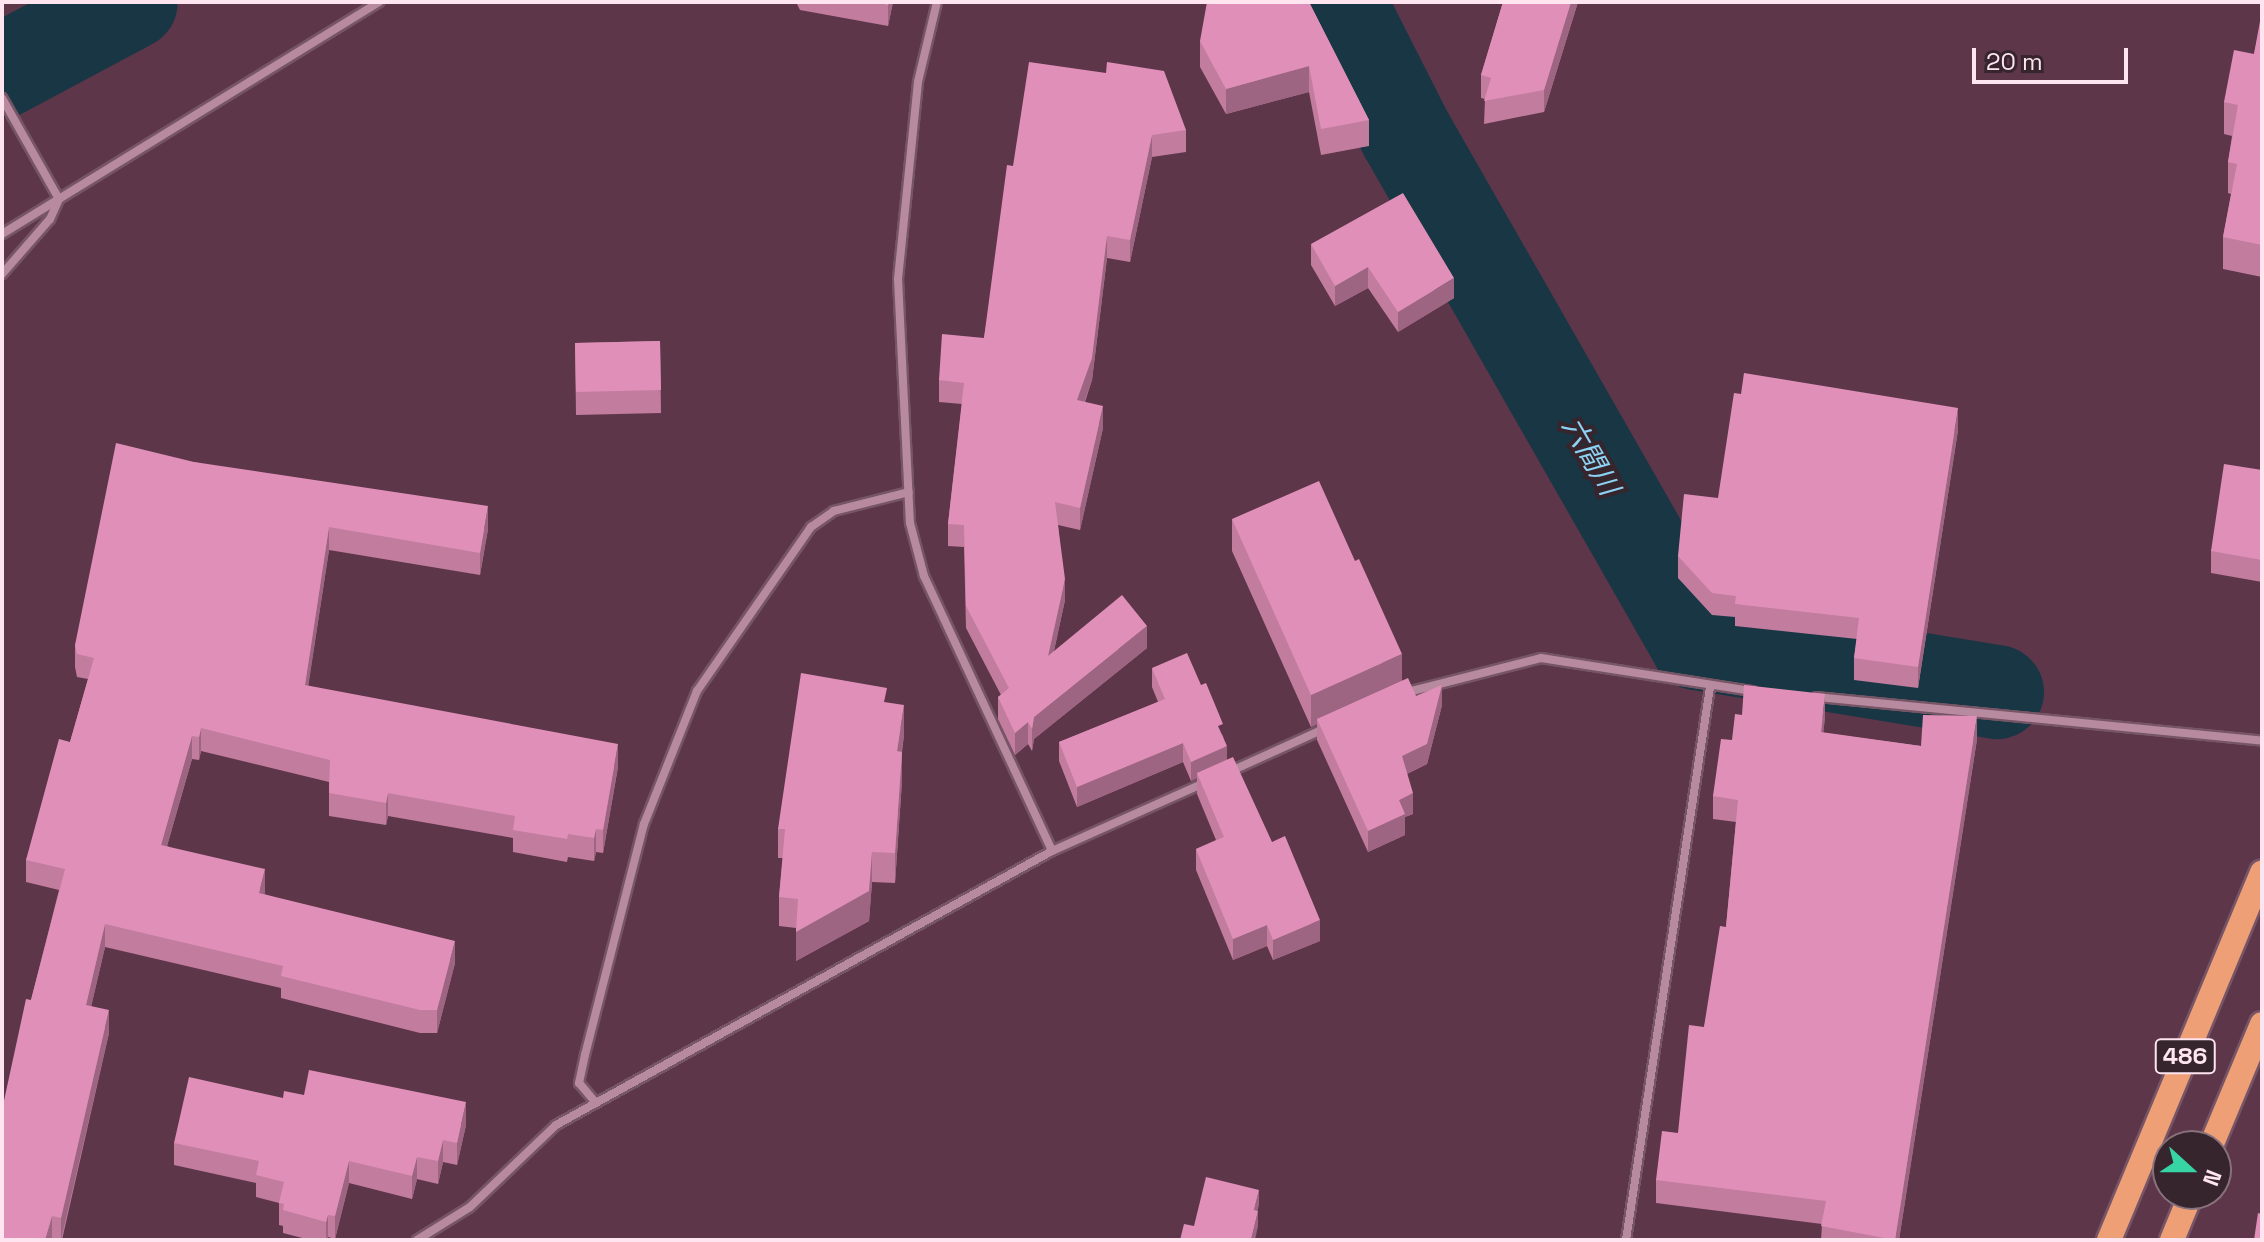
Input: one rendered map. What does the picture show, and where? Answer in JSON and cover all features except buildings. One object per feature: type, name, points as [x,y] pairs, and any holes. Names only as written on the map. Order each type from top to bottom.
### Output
[{"type":"highway","name":"486","points":[[2109,1240],[2262,873]]},
{"type":"highway","name":"486","points":[[2218,1130],[2262,1024]]},
{"type":"highway","points":[[2172,1240],[2184,1210]]},
{"type":"street","points":[[2,234],[379,2]]},
{"type":"street","points":[[937,2],[918,82],[898,279],[910,523],[924,576],[1052,851]]},
{"type":"street","points":[[2,98],[59,199]]},
{"type":"street","points":[[2,274],[50,219],[59,199]]},
{"type":"street","points":[[596,1103],[579,1083],[585,1055],[644,824],[697,691],[811,527],[834,511],[909,492]]},
{"type":"street","points":[[1392,699],[1541,658],[1710,687],[1758,692]]},
{"type":"street","points":[[1626,1240],[1710,687]]},
{"type":"street","points":[[1805,696],[2262,741]]},
{"type":"street","points":[[417,1240],[470,1207],[556,1125],[1052,851],[1335,724]]},
{"type":"waterway","points":[[2,71],[131,2]]},
{"type":"waterway","name":"六間川","points":[[1339,2],[1406,134],[1697,643],[1997,692]]}]
